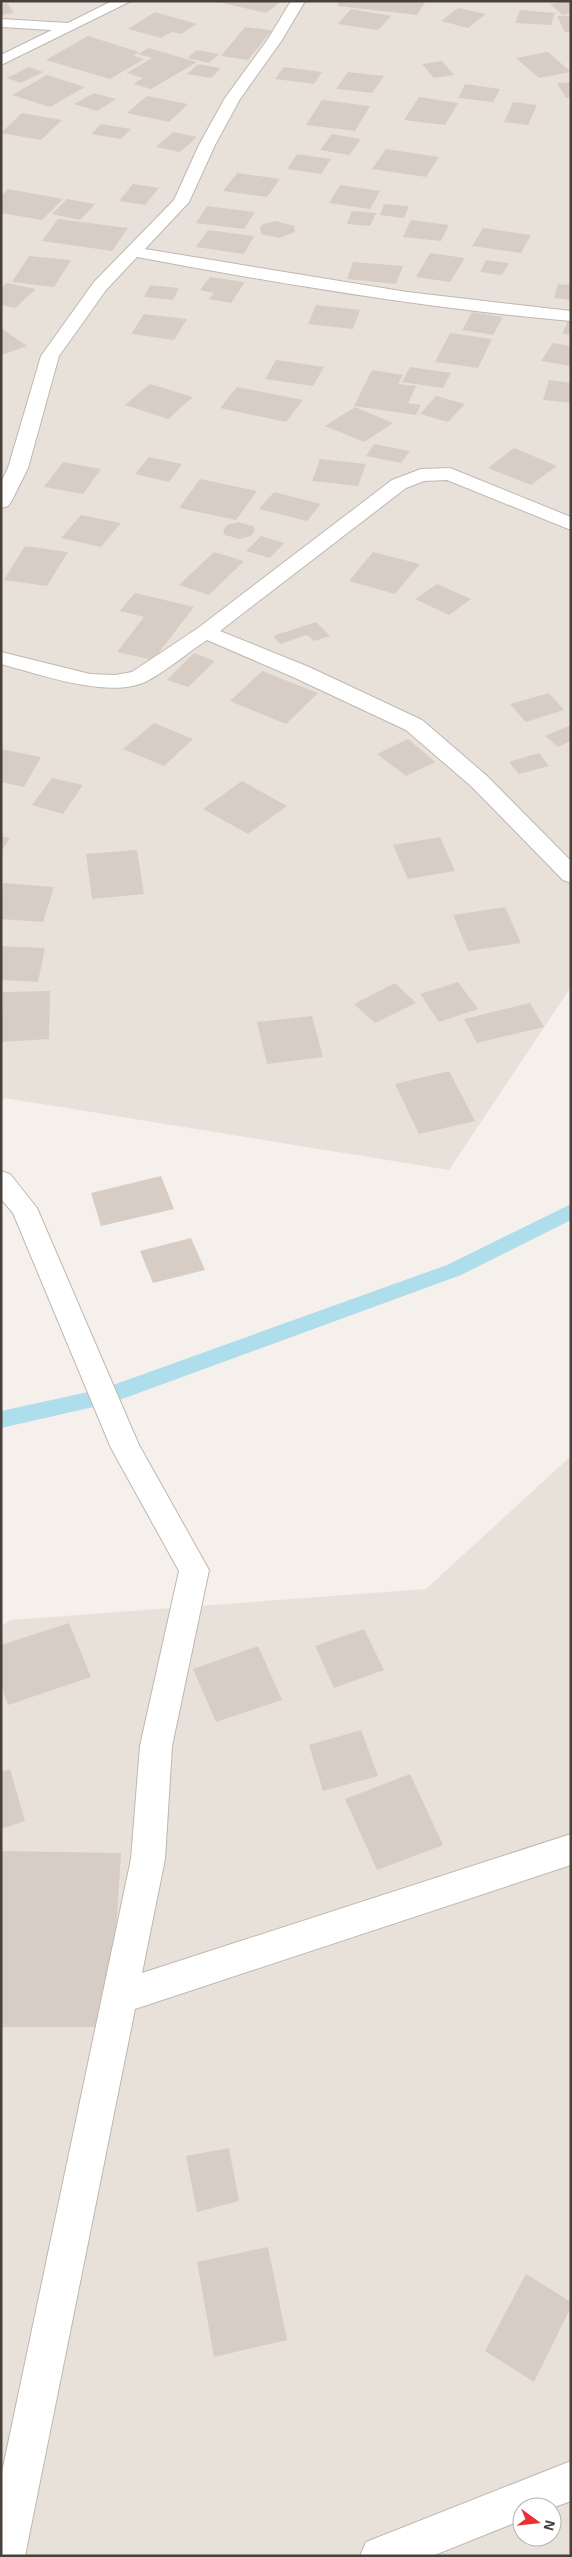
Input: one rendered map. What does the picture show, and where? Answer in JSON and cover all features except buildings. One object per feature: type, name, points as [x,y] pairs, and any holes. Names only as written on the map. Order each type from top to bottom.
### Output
[{"type":"street","points":[[1,61],[124,1]]},
{"type":"street","points":[[1,502],[18,468],[50,356],[100,286],[136,252],[181,202],[207,145],[233,98],[274,40],[298,1]]},
{"type":"street","points":[[1,23],[70,27]]},
{"type":"street","points":[[136,252],[274,278],[503,310],[571,316]]},
{"type":"street","points":[[1,658],[90,680],[115,681],[138,677],[205,632],[399,484],[421,474],[450,474],[571,524]]},
{"type":"street","points":[[205,632],[301,672],[414,725],[479,782],[571,875]]},
{"type":"street","points":[[1,1181],[24,1208],[126,1448],[194,1570],[156,1746],[148,1858],[5,2556]]},
{"type":"street","points":[[120,1997],[571,1849]]},
{"type":"street","points":[[380,2556],[571,2481]]},
{"type":"shaded area","points":[[1,1],[571,1],[571,987],[449,1170],[5,1098],[1,1101]]},
{"type":"shaded area","points":[[571,1456],[571,2556],[1,2556],[1,1626],[11,1620],[426,1589]]},
{"type":"waterway","points":[[1,1420],[104,1397],[454,1270],[571,1211]]}]
